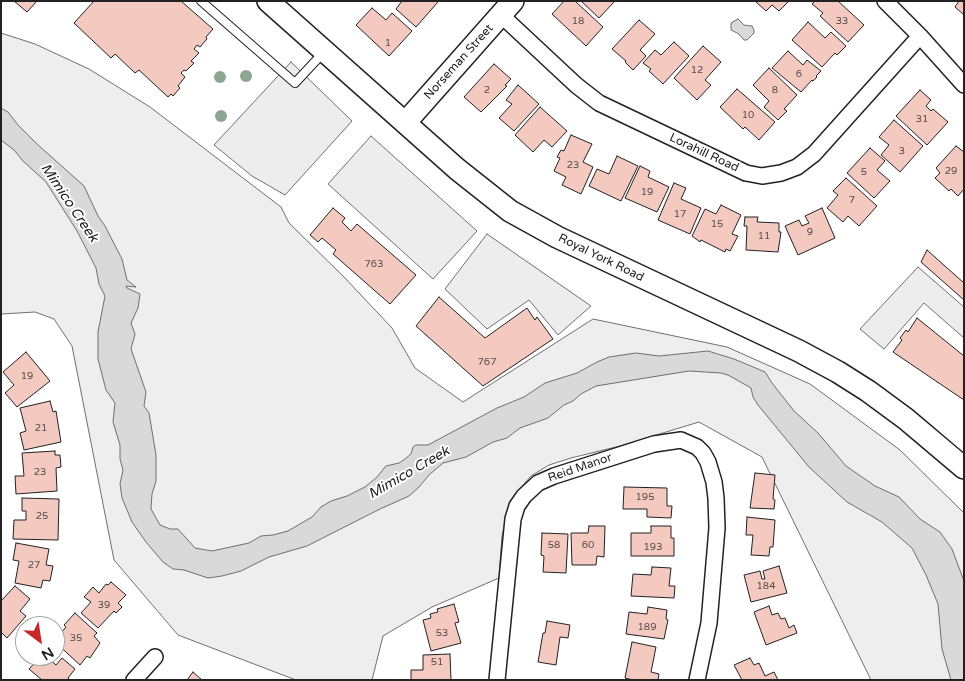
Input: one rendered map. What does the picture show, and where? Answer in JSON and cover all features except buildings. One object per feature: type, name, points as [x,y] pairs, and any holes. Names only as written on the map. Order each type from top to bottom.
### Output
[{"type":"main road","name":"Royal York Road","points":[[268,1],[464,175],[510,210],[557,237],[799,351],[838,372],[906,419],[964,468]]},
{"type":"main road","name":"Norseman Street","points":[[405,123],[507,8]]},
{"type":"street","points":[[885,1],[920,36],[964,85]]},
{"type":"street","name":"Lorahill Road","points":[[507,8],[576,85],[599,103],[746,173],[762,176],[781,173],[798,167],[814,154],[920,36]]},
{"type":"street","name":"Reid Manor","points":[[497,680],[513,519],[517,506],[524,496],[538,483],[554,476],[654,444],[681,440],[697,447],[703,453],[714,482],[717,528],[708,623],[698,680]]},
{"type":"street","points":[[134,680],[155,657]]},
{"type":"lane","points":[[201,1],[296,83],[324,52]]},
{"type":"shaded area","points":[[1,33],[35,44],[89,69],[150,107],[281,207],[289,223],[392,328],[415,368],[463,402],[593,319],[727,347],[810,384],[900,450],[964,513],[964,680],[871,680],[762,457],[699,422],[549,465],[531,476],[518,491],[508,511],[502,536],[499,578],[432,607],[383,636],[372,680],[296,680],[178,635],[114,560],[72,346],[54,319],[35,312],[1,314]]},
{"type":"shaded area","points":[[291,62],[352,121],[285,195],[252,176],[214,145]]},
{"type":"shaded area","points":[[371,136],[477,231],[433,279],[328,184]]},
{"type":"shaded area","points":[[487,234],[591,306],[558,335],[529,300],[487,329],[445,289]]},
{"type":"shaded area","points":[[918,267],[964,307],[964,338],[924,303],[884,349],[860,329]]},
{"type":"water","points":[[738,19],[744,25],[752,26],[754,30],[754,33],[747,40],[744,40],[739,34],[731,30],[731,23]]},
{"type":"water","name":"Mimico Creek","points":[[1,108],[8,112],[37,144],[84,186],[122,259],[127,280],[136,287],[126,286],[127,288],[140,294],[138,308],[131,323],[135,334],[131,349],[146,392],[144,406],[149,413],[156,455],[156,481],[152,494],[151,509],[160,525],[170,529],[178,529],[195,548],[212,551],[249,543],[261,536],[288,531],[312,517],[321,507],[331,501],[365,487],[386,466],[399,463],[405,459],[411,454],[413,447],[416,445],[428,445],[497,408],[524,397],[545,383],[577,373],[609,357],[636,353],[659,356],[708,351],[765,372],[794,411],[818,433],[846,466],[875,486],[899,497],[920,519],[940,532],[952,549],[964,581],[964,680],[951,680],[942,649],[938,604],[912,548],[882,522],[847,502],[809,467],[758,405],[753,397],[751,388],[721,373],[689,371],[596,386],[564,405],[548,418],[520,428],[507,438],[493,442],[466,457],[443,463],[409,496],[307,546],[269,557],[241,571],[222,576],[208,578],[184,570],[173,569],[163,562],[146,542],[132,522],[122,498],[120,484],[123,470],[120,459],[120,445],[113,422],[115,403],[106,390],[98,359],[98,332],[105,296],[99,284],[96,268],[77,231],[46,182],[14,150],[1,140]]}]
